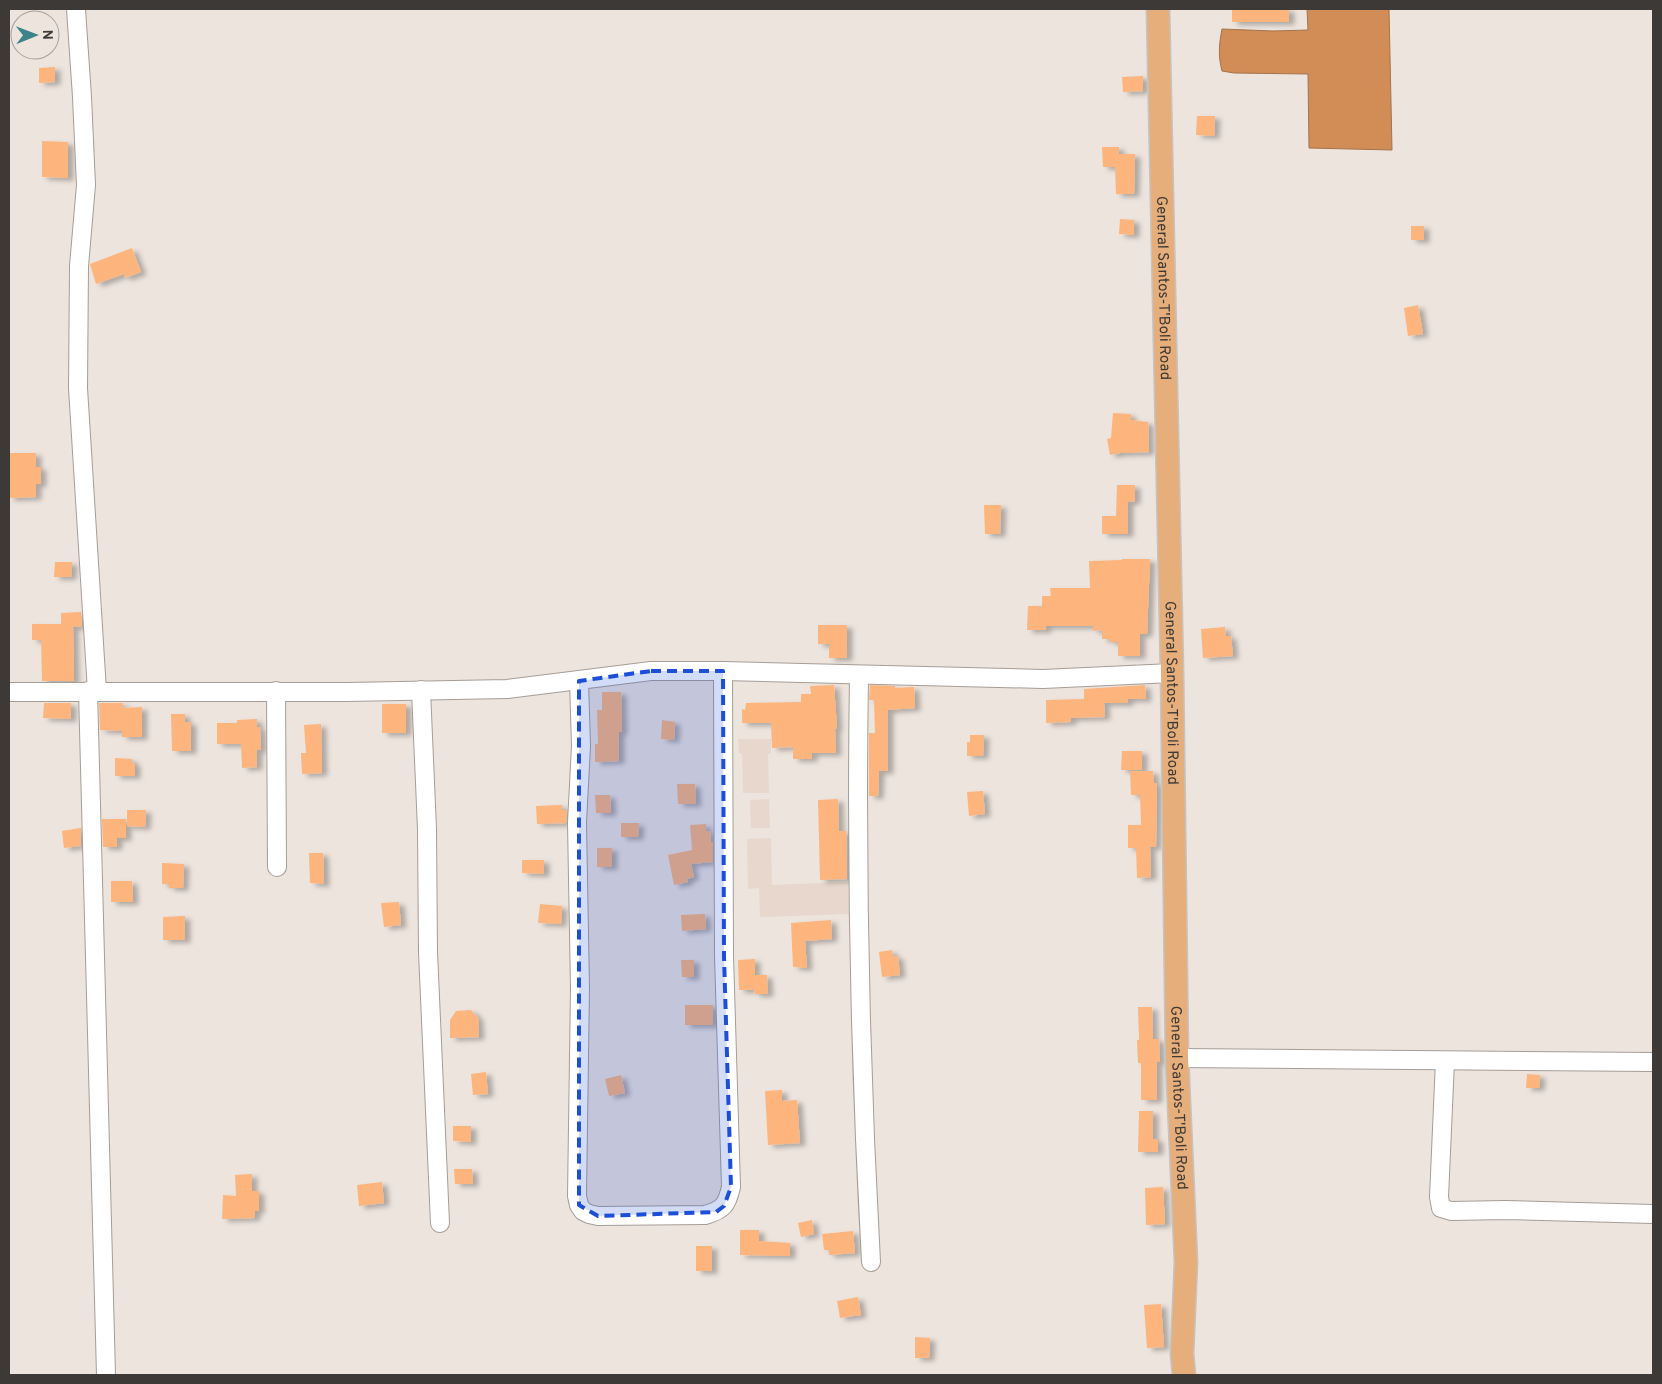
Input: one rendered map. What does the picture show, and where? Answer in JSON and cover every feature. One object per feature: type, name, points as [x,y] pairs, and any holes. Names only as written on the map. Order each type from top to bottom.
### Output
[{"type":"main road","name":"General Santos-T'Boli Road","points":[[1158,9],[1172,673],[1177,1058],[1186,1262],[1182,1354],[1184,1375]]},
{"type":"street","points":[[76,9],[86,185],[79,266],[78,388],[92,691],[106,1375]]},
{"type":"street","points":[[9,692],[506,689],[651,671],[723,670],[1043,678],[1172,673]]},
{"type":"street","points":[[579,681],[581,746],[577,832],[580,988],[577,1169],[579,1205],[583,1211],[598,1216],[705,1215],[716,1212],[724,1206],[729,1198],[731,1186],[724,956],[723,670]]},
{"type":"street","points":[[860,674],[858,904],[863,1130],[870,1262]]},
{"type":"street","points":[[421,690],[427,829],[428,952],[440,1223]]},
{"type":"street","points":[[276,691],[278,868]]},
{"type":"street","points":[[1177,1058],[1653,1062]]},
{"type":"street","points":[[1446,1061],[1439,1197],[1441,1208],[1451,1211],[1506,1210],[1653,1214]]},
{"type":"highlighted area","points":[[651,671],[723,671],[724,956],[731,1187],[724,1206],[716,1212],[598,1216],[579,1205],[579,681]]},
{"type":"shaded area","points":[[1307,9],[1389,9],[1392,150],[1309,148],[1308,74],[1234,73],[1222,71],[1219,50],[1222,29],[1308,30]]},
{"type":"shaded area","points":[[738,739],[771,739],[771,754],[768,754],[769,793],[743,793],[742,754],[739,753]]},
{"type":"shaded area","points":[[769,799],[770,828],[751,828],[750,800]]},
{"type":"shaded area","points":[[771,838],[772,885],[848,882],[849,914],[760,917],[759,888],[748,889],[747,839]]},
{"type":"building","points":[[1289,9],[1289,22],[1232,22],[1232,10]]},
{"type":"building","points":[[55,67],[55,82],[39,83],[39,68]]},
{"type":"building","points":[[1143,76],[1143,91],[1123,92],[1122,77]]},
{"type":"building","points":[[1197,116],[1215,116],[1214,136],[1196,135]]},
{"type":"building","points":[[42,141],[68,142],[68,178],[42,177]]},
{"type":"building","points":[[1102,147],[1119,147],[1119,154],[1135,154],[1134,194],[1116,194],[1115,167],[1103,167]]},
{"type":"building","points":[[1120,219],[1134,220],[1134,235],[1119,234]]},
{"type":"building","points":[[1411,226],[1424,226],[1424,240],[1411,240]]},
{"type":"building","points":[[132,248],[141,272],[125,278],[124,274],[96,284],[90,264]]},
{"type":"building","points":[[1418,305],[1423,334],[1408,336],[1404,308]]},
{"type":"building","points":[[1113,413],[1131,414],[1131,420],[1148,422],[1149,452],[1110,455],[1107,439],[1111,438]]},
{"type":"building","points":[[9,453],[36,453],[36,467],[41,467],[41,484],[36,484],[36,497],[9,498]]},
{"type":"building","points":[[1117,485],[1135,485],[1135,501],[1128,502],[1128,534],[1102,534],[1102,516],[1116,516]]},
{"type":"building","points":[[984,505],[1001,505],[1000,534],[985,534]]},
{"type":"building","points":[[1150,559],[1147,634],[1140,634],[1140,656],[1118,656],[1118,642],[1102,639],[1102,630],[1093,631],[1093,626],[1046,626],[1046,630],[1027,630],[1028,606],[1042,606],[1042,596],[1051,596],[1050,588],[1090,588],[1089,561]]},
{"type":"building","points":[[55,562],[72,562],[71,577],[54,577]]},
{"type":"building","points":[[81,612],[82,626],[73,627],[74,681],[42,681],[41,640],[32,640],[32,624],[61,624],[61,613]]},
{"type":"building","points":[[818,625],[847,625],[847,658],[829,658],[829,644],[818,644]]},
{"type":"building","points":[[1225,627],[1226,636],[1231,636],[1233,656],[1203,658],[1201,629]]},
{"type":"building","points":[[834,685],[837,728],[835,729],[836,753],[812,753],[812,759],[793,759],[793,747],[772,748],[771,723],[742,723],[742,709],[745,710],[746,703],[801,702],[801,694],[811,694],[810,686]]},
{"type":"building","points":[[870,685],[895,686],[895,688],[914,687],[915,708],[888,710],[888,771],[879,771],[878,796],[869,796],[869,733],[875,733],[874,700],[869,700]]},
{"type":"building","points":[[1145,685],[1146,699],[1128,699],[1128,703],[1104,703],[1105,717],[1071,718],[1071,722],[1046,723],[1046,700],[1084,699],[1084,689]]},
{"type":"building","points":[[602,692],[621,692],[622,732],[619,732],[619,761],[595,762],[595,744],[598,744],[597,710],[602,710]]},
{"type":"building","points":[[44,703],[71,703],[71,719],[43,718]]},
{"type":"building","points":[[99,703],[123,703],[123,708],[142,707],[142,737],[122,737],[122,731],[100,730]]},
{"type":"building","points":[[382,704],[406,704],[406,733],[382,733]]},
{"type":"building","points":[[171,714],[185,714],[185,722],[191,722],[191,751],[172,751]]},
{"type":"building","points":[[257,719],[257,727],[260,727],[261,750],[257,750],[257,767],[242,768],[241,744],[217,744],[217,723],[237,723],[237,720]]},
{"type":"building","points":[[662,720],[675,722],[674,740],[661,739]]},
{"type":"building","points":[[321,724],[322,773],[302,774],[301,753],[306,753],[304,725]]},
{"type":"building","points":[[970,735],[984,735],[983,756],[967,756],[967,742],[970,742]]},
{"type":"building","points":[[1122,751],[1142,751],[1142,770],[1121,770]]},
{"type":"building","points":[[115,758],[132,759],[132,763],[135,763],[135,776],[115,776]]},
{"type":"building","points":[[1130,771],[1153,771],[1154,783],[1157,783],[1156,847],[1150,847],[1151,877],[1137,878],[1136,848],[1128,848],[1128,825],[1141,825],[1140,795],[1131,795]]},
{"type":"building","points":[[677,784],[695,784],[696,804],[678,804]]},
{"type":"building","points":[[983,791],[985,814],[969,816],[967,792]]},
{"type":"building","points":[[595,795],[610,795],[611,813],[596,813]]},
{"type":"building","points":[[838,799],[839,831],[846,831],[847,879],[820,880],[818,800]]},
{"type":"building","points":[[562,805],[562,810],[567,810],[566,823],[537,824],[536,806]]},
{"type":"building","points":[[127,810],[146,810],[145,827],[127,826]]},
{"type":"building","points":[[102,819],[126,819],[126,838],[117,838],[117,847],[103,847]]},
{"type":"building","points":[[621,823],[639,823],[638,837],[621,837]]},
{"type":"building","points":[[706,824],[706,831],[710,831],[711,842],[713,842],[713,862],[691,864],[694,877],[687,879],[688,882],[674,885],[668,855],[692,850],[690,825]]},
{"type":"building","points":[[81,828],[81,846],[64,848],[62,831]]},
{"type":"building","points":[[597,848],[612,848],[612,867],[597,867]]},
{"type":"building","points":[[309,853],[323,853],[324,884],[310,883]]},
{"type":"building","points":[[522,860],[544,860],[544,874],[522,873]]},
{"type":"building","points":[[162,863],[184,864],[183,888],[169,888],[169,884],[162,884]]},
{"type":"building","points":[[111,881],[132,881],[133,902],[111,902]]},
{"type":"building","points":[[399,902],[401,925],[384,927],[381,903]]},
{"type":"building","points":[[540,904],[562,906],[561,924],[538,923]]},
{"type":"building","points":[[705,914],[706,929],[682,931],[681,915]]},
{"type":"building","points":[[185,916],[185,940],[163,940],[163,917]]},
{"type":"building","points":[[831,920],[832,939],[805,941],[807,968],[793,967],[791,923]]},
{"type":"building","points":[[892,950],[893,956],[898,956],[900,975],[882,977],[879,952]]},
{"type":"building","points":[[755,959],[755,975],[767,975],[768,994],[755,994],[754,990],[739,990],[738,960]]},
{"type":"building","points":[[681,960],[694,960],[694,977],[682,977]]},
{"type":"building","points":[[685,1005],[713,1005],[713,1025],[685,1025]]},
{"type":"building","points":[[1138,1007],[1152,1007],[1153,1039],[1159,1039],[1160,1062],[1157,1062],[1157,1100],[1141,1100],[1141,1063],[1138,1063],[1137,1040],[1139,1040]]},
{"type":"building","points":[[471,1010],[478,1018],[479,1037],[450,1038],[450,1020],[456,1011]]},
{"type":"building","points":[[486,1072],[488,1094],[473,1095],[471,1074]]},
{"type":"building","points":[[1527,1074],[1540,1075],[1539,1088],[1526,1088]]},
{"type":"building","points":[[621,1075],[625,1093],[609,1096],[605,1079]]},
{"type":"building","points":[[782,1090],[782,1101],[797,1100],[800,1143],[768,1145],[765,1091]]},
{"type":"building","points":[[1139,1111],[1153,1111],[1153,1139],[1158,1139],[1158,1152],[1138,1152]]},
{"type":"building","points":[[453,1126],[471,1126],[471,1142],[453,1141]]},
{"type":"building","points":[[454,1169],[472,1169],[473,1184],[455,1184]]},
{"type":"building","points":[[252,1174],[252,1191],[259,1191],[259,1211],[255,1211],[255,1218],[222,1219],[223,1195],[236,1196],[235,1175]]},
{"type":"building","points":[[382,1182],[384,1203],[359,1206],[357,1185]]},
{"type":"building","points":[[1163,1187],[1165,1224],[1146,1225],[1145,1188]]},
{"type":"building","points":[[812,1220],[814,1234],[801,1237],[798,1223]]},
{"type":"building","points":[[740,1230],[759,1230],[759,1241],[790,1243],[790,1256],[740,1255]]},
{"type":"building","points":[[853,1231],[855,1253],[829,1255],[829,1250],[824,1250],[822,1234]]},
{"type":"building","points":[[696,1246],[712,1246],[712,1271],[696,1271]]},
{"type":"building","points":[[858,1297],[861,1315],[840,1318],[837,1301]]},
{"type":"building","points":[[1161,1304],[1164,1347],[1147,1348],[1144,1305]]},
{"type":"building","points":[[915,1337],[930,1338],[929,1358],[915,1358]]}]
